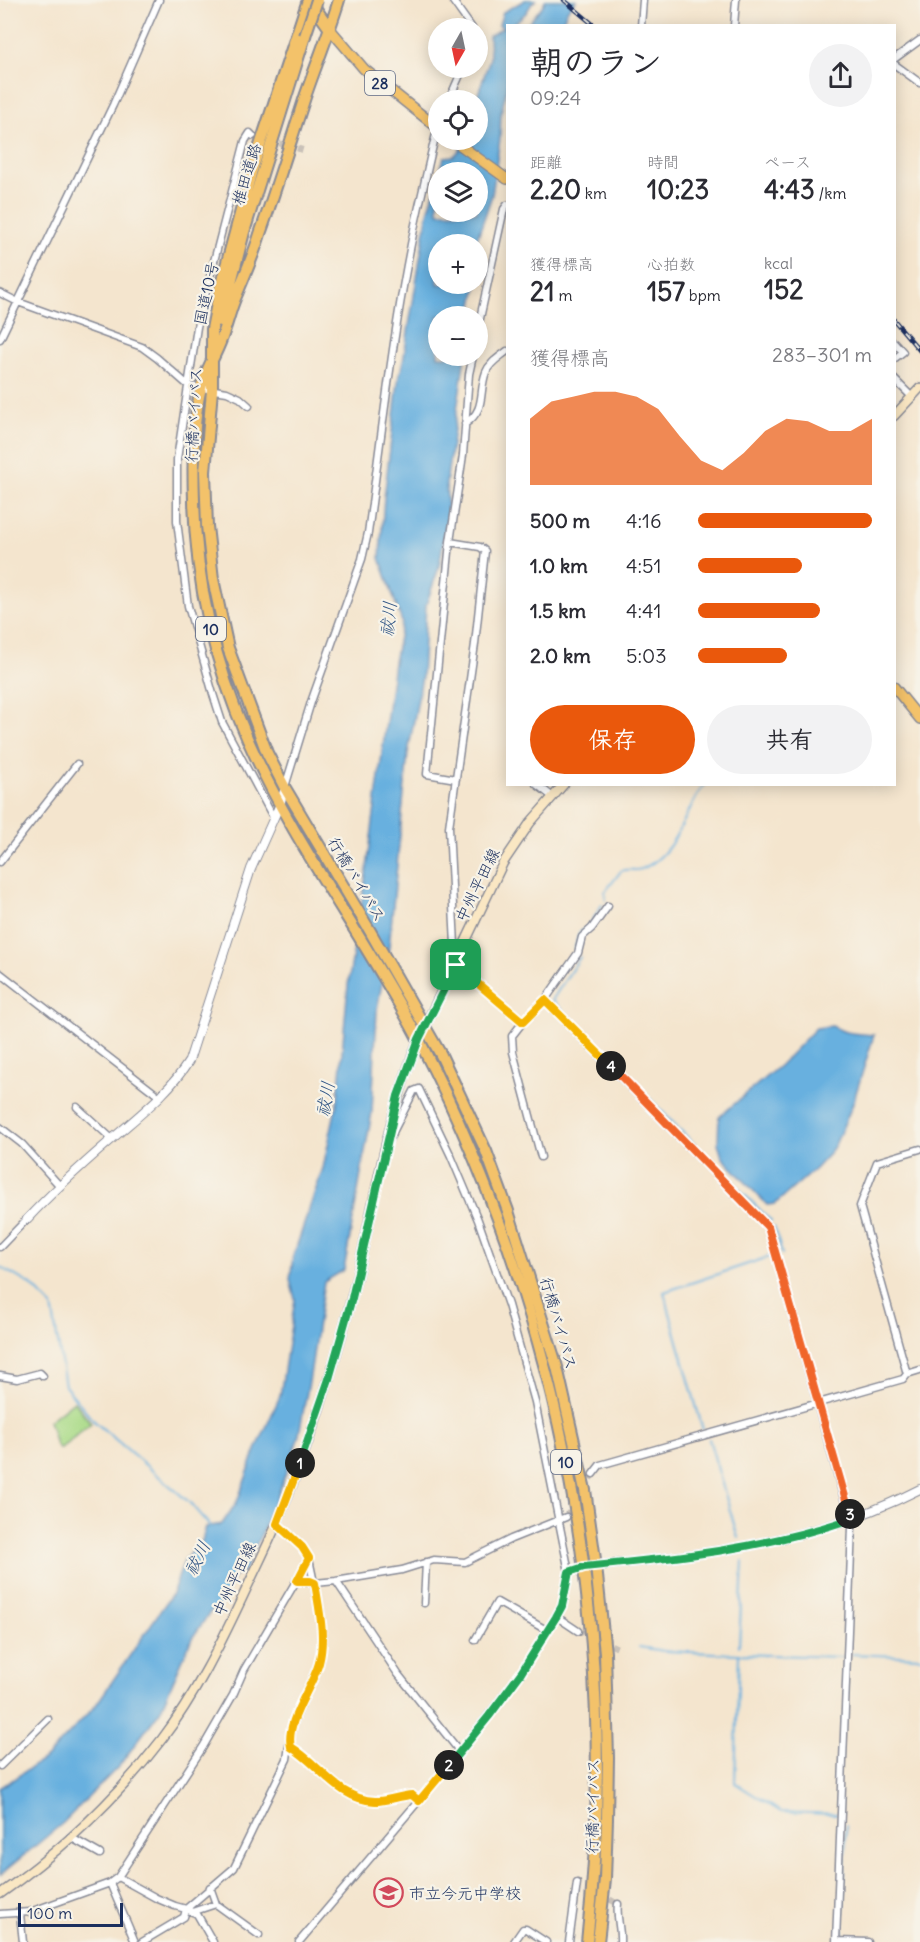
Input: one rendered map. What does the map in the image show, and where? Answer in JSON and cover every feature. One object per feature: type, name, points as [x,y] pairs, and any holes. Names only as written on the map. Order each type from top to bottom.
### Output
[{"type":"highway","name":"国道10号","points":[[309,0],[330,29]]},
{"type":"highway","name":"国道10号","points":[[213,360],[212,329],[220,288],[272,107],[309,0]]},
{"type":"highway","name":"椎田道路","points":[[213,360],[232,273],[317,0]]},
{"type":"highway","name":"国道10号","points":[[213,360],[261,233],[339,0]]},
{"type":"highway","name":"行橋バイパス","points":[[213,360],[196,432],[194,501],[199,562],[208,616],[220,662],[238,716],[280,804],[419,1039],[473,1156],[510,1251],[534,1326],[559,1424],[584,1567],[593,1664],[597,1796],[594,1875],[587,1942]]},
{"type":"highway","name":"行橋バイパス","points":[[206,389],[207,526],[213,579],[233,664],[267,753],[285,788],[413,1004],[424,1028],[441,1055],[486,1151],[525,1263],[557,1366],[585,1490],[605,1653],[608,1758],[605,1879],[598,1942]]},
{"type":"main road","name":"28","points":[[330,29],[364,69],[428,119]]},
{"type":"main road","points":[[467,150],[506,178]]},
{"type":"main road","points":[[896,413],[920,388]]},
{"type":"main road","points":[[896,689],[920,719]]},
{"type":"main road","name":"中州平田線","points":[[0,1894],[24,1877],[70,1837],[123,1785],[164,1737],[204,1674],[231,1621],[277,1524],[329,1379],[352,1298],[398,1096],[419,1039],[512,848],[562,786]]},
{"type":"street","points":[[0,339],[112,105],[159,0]]},
{"type":"street","points":[[452,0],[465,18]]},
{"type":"street","points":[[641,24],[643,0]]},
{"type":"street","points":[[734,24],[736,0]]},
{"type":"street","points":[[896,58],[920,40]]},
{"type":"street","points":[[896,65],[920,83]]},
{"type":"street","points":[[253,136],[250,133],[245,141],[197,327],[177,459],[177,521],[188,606],[222,722],[273,817]]},
{"type":"street","points":[[0,1247],[59,1185],[160,1097],[177,1079],[189,1061],[251,869],[280,804],[310,702],[362,558],[368,533],[404,283],[433,150]]},
{"type":"street","points":[[483,306],[506,206]]},
{"type":"street","points":[[0,293],[18,302],[142,347],[189,386],[227,392],[240,398],[249,406]]},
{"type":"street","points":[[896,344],[903,352],[896,357]]},
{"type":"street","points":[[465,424],[477,414],[480,407],[486,371],[506,352]]},
{"type":"street","points":[[456,778],[426,774],[450,542],[458,501],[472,366]]},
{"type":"street","points":[[896,381],[912,397]]},
{"type":"street","points":[[450,542],[480,546],[485,551],[475,644],[449,827],[456,965],[523,1022]]},
{"type":"street","points":[[0,862],[77,764]]},
{"type":"street","points":[[539,786],[553,797]]},
{"type":"street","points":[[541,1157],[513,1052],[512,1036],[545,1000],[579,953],[582,937],[592,928],[608,906]]},
{"type":"street","points":[[0,973],[160,1097]]},
{"type":"street","points":[[545,1000],[768,1227],[851,1519],[837,1941],[868,1942]]},
{"type":"street","points":[[299,1942],[460,1752],[521,1673],[562,1606],[569,1572],[530,1382],[508,1305],[474,1209],[419,1089],[414,1091],[385,1148]]},
{"type":"street","points":[[77,1107],[112,1139]]},
{"type":"street","points":[[0,1127],[22,1144],[59,1185]]},
{"type":"street","points":[[907,1374],[860,1206],[877,1162],[920,1149]]},
{"type":"street","points":[[593,1474],[600,1465],[903,1379],[907,1374],[920,1370]]},
{"type":"street","points":[[0,1376],[17,1379],[40,1373],[43,1376]]},
{"type":"street","points":[[569,1572],[584,1567],[715,1552],[793,1537],[851,1519],[920,1490]]},
{"type":"street","points":[[297,1581],[315,1583],[336,1581],[402,1570],[434,1560],[465,1562],[511,1539],[566,1517]]},
{"type":"street","points":[[142,1942],[184,1917],[210,1887],[234,1868],[288,1759],[292,1726],[320,1661],[322,1635],[309,1558],[302,1547],[277,1524]]},
{"type":"street","points":[[0,1914],[20,1914],[47,1907],[118,1877],[203,1748],[244,1670],[309,1558]]},
{"type":"street","points":[[424,1603],[426,1562]]},
{"type":"street","points":[[336,1581],[398,1674],[460,1752]]},
{"type":"street","points":[[475,1640],[497,1602],[548,1631]]},
{"type":"street","points":[[556,1617],[578,1631]]},
{"type":"street","points":[[0,1766],[48,1719]]},
{"type":"street","points":[[291,1747],[302,1754],[333,1784],[357,1797],[382,1801],[412,1795],[419,1801]]},
{"type":"street","points":[[70,1837],[100,1854]]},
{"type":"street","points":[[118,1877],[156,1898],[196,1914],[213,1942]]},
{"type":"street","points":[[110,1882],[135,1942]]},
{"type":"street","points":[[569,1942],[577,1883]]},
{"type":"street","points":[[210,1887],[216,1904],[259,1935]]},
{"type":"street","points":[[189,1910],[216,1904]]},
{"type":"street","points":[[618,1904],[616,1915],[621,1931],[620,1942]]},
{"type":"street","points":[[20,1914],[23,1942]]},
{"type":"street","points":[[514,1942],[526,1929],[546,1942]]},
{"type":"green space","points":[[74,1401],[91,1423],[60,1449],[56,1445],[49,1421]]},
{"type":"water","points":[[525,0],[536,0],[513,24],[506,24],[506,91],[501,113],[500,139],[492,195],[488,207],[488,162],[443,162],[444,157],[454,156],[460,150],[488,150],[488,90],[479,90],[483,78],[488,78],[489,36],[503,28],[499,25],[503,12]]},
{"type":"water","points":[[545,0],[576,0],[568,9],[561,24],[528,24]]},
{"type":"water","name":"祓川","points":[[428,213],[428,222],[483,222],[479,234],[428,234],[428,294],[475,294],[473,306],[428,306],[428,366],[464,366],[446,484],[448,512],[439,567],[426,605],[422,677],[408,753],[389,947],[377,1009],[372,1112],[344,1270],[324,1282],[298,1439],[272,1511],[244,1571],[234,1576],[220,1606],[211,1611],[192,1638],[160,1711],[119,1766],[63,1823],[0,1875],[0,1788],[47,1757],[96,1705],[172,1594],[185,1559],[202,1541],[206,1527],[222,1524],[237,1502],[256,1450],[280,1396],[295,1299],[290,1280],[293,1257],[323,1168],[338,1098],[348,985],[367,868],[394,662],[402,622],[380,558],[384,498],[399,374],[402,368]]},
{"type":"water","points":[[832,1026],[846,1032],[874,1035],[852,1106],[835,1145],[828,1155],[775,1204],[767,1205],[722,1157],[718,1143],[719,1117],[780,1065],[816,1028]]},
{"type":"waterway","points":[[606,901],[605,892],[621,871],[644,868],[665,852],[704,786]]},
{"type":"waterway","points":[[575,949],[579,933],[589,926],[602,905]]},
{"type":"waterway","points":[[580,957],[552,1000],[696,1146]]},
{"type":"waterway","points":[[702,1152],[771,1221]]},
{"type":"waterway","points":[[774,1227],[782,1254]]},
{"type":"waterway","points":[[703,1430],[664,1292],[772,1256]]},
{"type":"waterway","points":[[0,1267],[30,1284],[52,1306],[65,1386],[95,1422],[189,1502],[211,1527]]},
{"type":"waterway","points":[[709,1439],[738,1538]]},
{"type":"waterway","points":[[739,1646],[743,1561]]},
{"type":"waterway","points":[[639,1647],[664,1651],[739,1654],[735,1783],[781,1812],[837,1814]]},
{"type":"waterway","points":[[739,1654],[843,1657]]},
{"type":"waterway","points":[[852,1654],[920,1657]]},
{"type":"waterway","points":[[842,1939],[846,1825]]},
{"type":"tunnel","points":[[271,141],[303,150]]},
{"type":"tunnel","points":[[566,1517],[593,1474]]},
{"type":"tunnel","points":[[578,1631],[618,1648]]},
{"type":"tunnel","points":[[602,1895],[618,1904]]},
{"type":"railway","points":[[564,0],[593,24]]},
{"type":"railway","points":[[896,322],[920,351]]},
{"type":"place","name":"市立今元中学校","points":[[388,1893]]},
{"type":"route","points":[[456,965],[523,1022],[545,1000],[768,1227],[851,1519],[793,1537],[726,1551],[575,1568],[569,1572],[566,1580],[562,1606],[521,1673],[419,1801],[412,1795],[373,1801],[357,1797],[333,1784],[310,1760],[291,1747],[289,1742],[292,1726],[320,1661],[322,1635],[315,1583],[297,1581],[309,1558],[302,1547],[277,1524],[329,1379],[352,1298],[398,1096],[419,1039],[456,965]]}]
